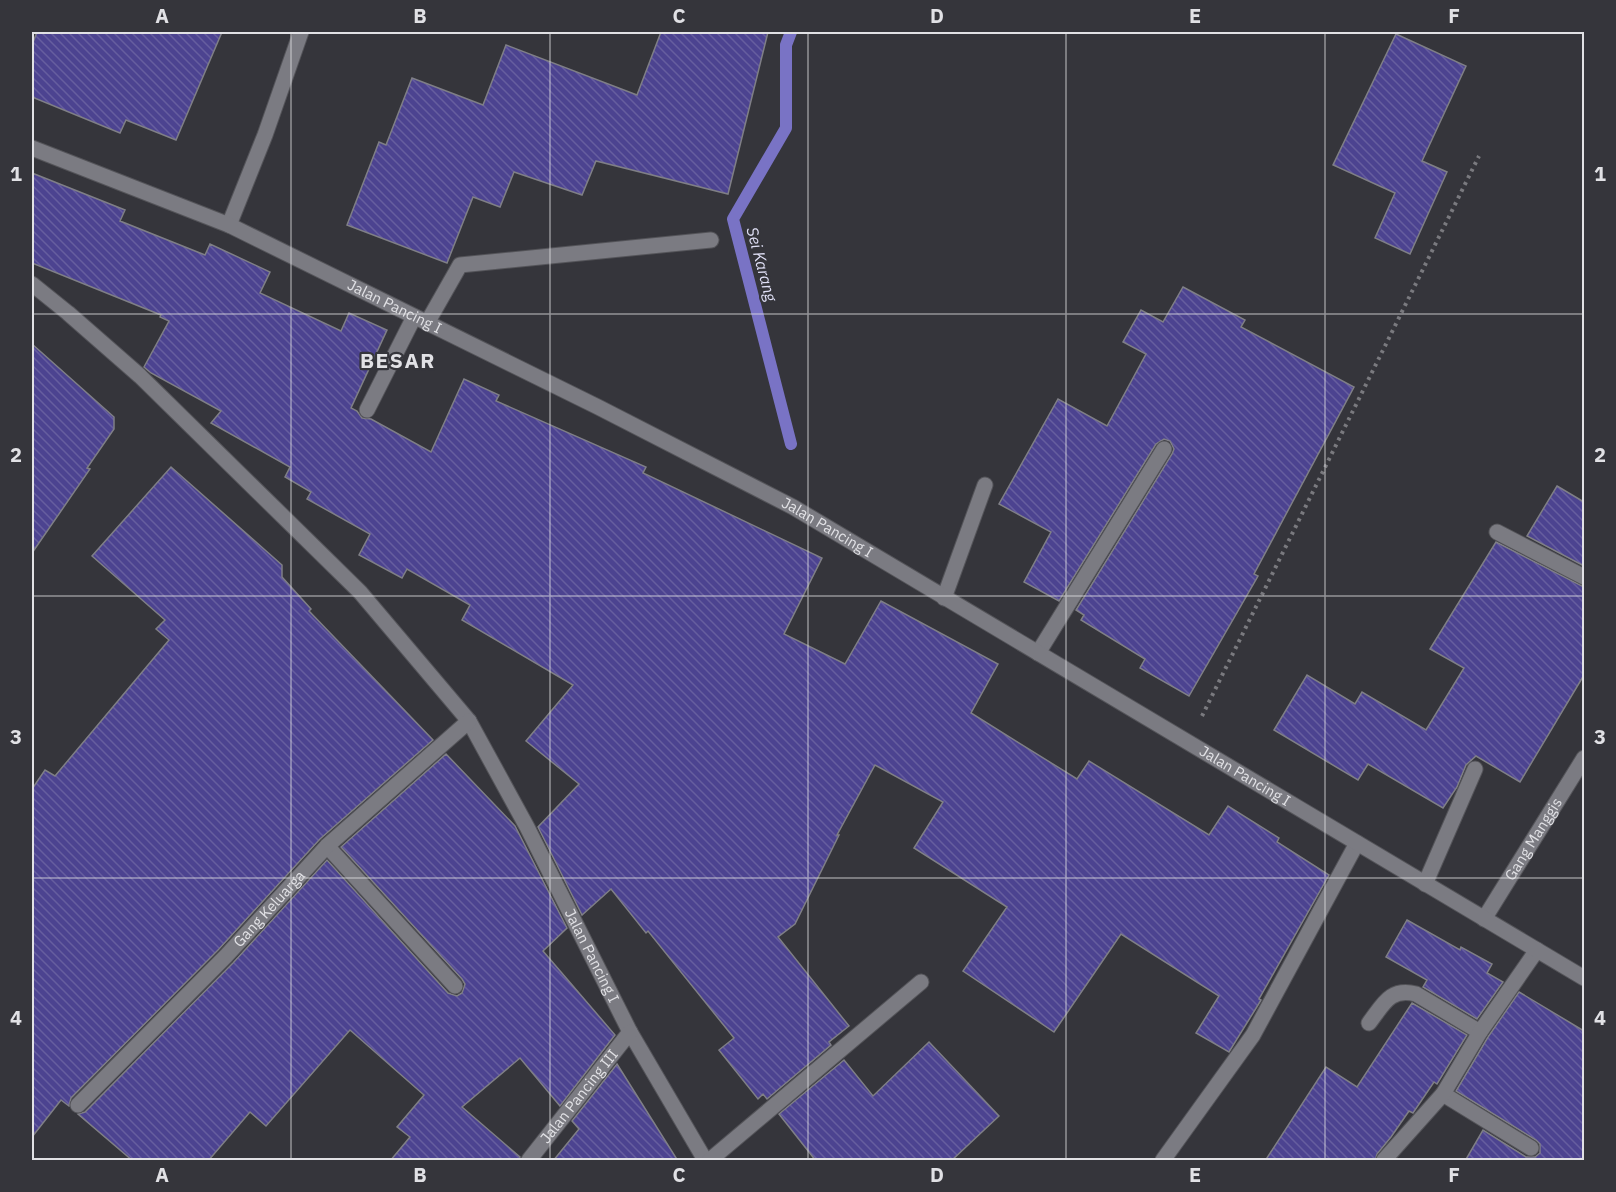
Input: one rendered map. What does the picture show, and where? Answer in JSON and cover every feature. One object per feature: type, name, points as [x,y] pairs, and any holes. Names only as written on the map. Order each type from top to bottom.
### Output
[{"type":"street","points":[[229,225],[265,135],[301,32]]},
{"type":"street","name":"Jalan Pancing I","points":[[32,148],[229,225],[598,407],[793,507],[1584,978]]},
{"type":"street","points":[[368,410],[421,320],[460,265],[711,240]]},
{"type":"street","name":"Jalan Pancing I","points":[[33,288],[140,376],[360,592],[469,721],[528,827],[630,1032],[705,1161]]},
{"type":"street","points":[[1038,653],[1164,449]]},
{"type":"street","points":[[944,598],[985,485]]},
{"type":"street","points":[[1497,532],[1584,577]]},
{"type":"street","name":"Gang Keluarga","points":[[78,1105],[226,956],[327,846],[469,721]]},
{"type":"street","name":"Gang Manggis","points":[[1484,919],[1584,758]]},
{"type":"street","points":[[1425,884],[1475,769]]},
{"type":"street","points":[[1163,1161],[1252,1035],[1357,843]]},
{"type":"street","points":[[327,846],[454,986]]},
{"type":"street","points":[[1384,1161],[1443,1094],[1480,1032],[1537,950]]},
{"type":"street","points":[[710,1161],[921,982]]},
{"type":"street","points":[[1369,1023],[1390,997],[1406,991],[1416,994],[1480,1032]]},
{"type":"street","name":"Jalan Pancing III","points":[[529,1161],[630,1032]]},
{"type":"street","points":[[1443,1094],[1531,1148]]},
{"type":"path","points":[[1189,744],[1479,156]]},
{"type":"building","points":[[37,32],[222,32],[176,140],[126,120],[120,133],[32,97],[32,45]]},
{"type":"building","points":[[661,32],[768,32],[728,194],[596,161],[582,195],[514,172],[500,207],[473,197],[447,263],[347,225],[379,142],[386,145],[412,78],[483,105],[506,45],[637,95]]},
{"type":"building","points":[[1396,34],[1466,66],[1422,161],[1447,172],[1410,254],[1375,238],[1395,193],[1333,165]]},
{"type":"building","points":[[32,173],[125,210],[120,221],[205,255],[210,244],[270,272],[260,293],[341,331],[349,313],[387,330],[351,408],[357,411],[362,418],[371,419],[431,452],[464,379],[499,395],[496,401],[646,467],[643,473],[822,558],[784,634],[845,664],[881,601],[998,664],[971,713],[1077,779],[1089,761],[1209,835],[1228,806],[1279,838],[1277,842],[1329,875],[1259,999],[1261,1000],[1229,1052],[1196,1033],[1219,996],[1121,934],[1054,1032],[963,971],[1007,907],[914,848],[943,802],[875,765],[837,835],[839,835],[795,924],[778,937],[849,1026],[829,1042],[831,1045],[767,1099],[763,1094],[758,1099],[719,1050],[734,1038],[611,889],[582,915],[538,827],[579,784],[526,741],[573,685],[462,620],[470,605],[407,569],[402,578],[359,555],[370,534],[307,499],[311,492],[285,477],[290,467],[211,423],[221,411],[144,367],[169,321],[160,317],[161,315],[32,263]]},
{"type":"building","points":[[1183,287],[1245,320],[1241,327],[1354,387],[1254,574],[1258,576],[1189,696],[1140,668],[1145,659],[1081,620],[1084,615],[1076,610],[1172,454],[1174,449],[1170,441],[1164,439],[1156,444],[1059,601],[1024,582],[1051,532],[999,504],[1058,399],[1107,426],[1146,354],[1123,342],[1141,310],[1163,322]]},
{"type":"building","points":[[32,344],[114,417],[114,429],[87,468],[90,469],[32,553]]},
{"type":"building","points":[[171,467],[282,565],[282,577],[311,609],[309,611],[433,740],[320,839],[219,949],[71,1098],[69,1106],[61,1100],[32,1137],[32,789],[45,770],[55,776],[169,640],[156,629],[165,620],[92,556]]},
{"type":"building","points":[[1557,486],[1584,502],[1584,566],[1527,536]]},
{"type":"building","points":[[1496,542],[1584,587],[1584,675],[1520,782],[1476,756],[1466,765],[1457,787],[1443,808],[1368,764],[1358,780],[1274,730],[1307,675],[1355,704],[1362,692],[1426,730],[1464,668],[1430,649]]},
{"type":"building","points":[[446,754],[515,826],[567,928],[543,951],[615,1035],[560,1106],[520,1058],[462,1107],[520,1157],[519,1161],[390,1161],[410,1137],[397,1127],[424,1095],[350,1030],[266,1126],[250,1112],[208,1161],[133,1161],[78,1114],[85,1112],[233,963],[327,860],[448,993],[457,996],[462,993],[465,984],[462,979],[341,847]]},
{"type":"building","points":[[1407,920],[1460,950],[1461,947],[1492,964],[1487,973],[1503,982],[1477,1019],[1423,987],[1427,980],[1386,957]]},
{"type":"building","points":[[1519,992],[1584,1031],[1584,1161],[1465,1161],[1483,1130],[1526,1157],[1535,1157],[1540,1153],[1540,1144],[1536,1140],[1456,1091],[1488,1037]]},
{"type":"building","points":[[1412,1003],[1467,1035],[1437,1084],[1434,1082],[1413,1113],[1409,1111],[1377,1154],[1375,1161],[1265,1161],[1326,1067],[1357,1087]]},
{"type":"building","points":[[929,1042],[999,1116],[951,1161],[816,1161],[779,1114],[844,1060],[873,1096]]},
{"type":"building","points":[[617,1064],[678,1161],[553,1161],[579,1129],[572,1121]]},
{"type":"waterway","name":"Sei Karang","points":[[791,32],[786,45],[786,128],[733,219],[791,444]]},
{"type":"district","name":"BESAR","points":[[398,361]]}]
